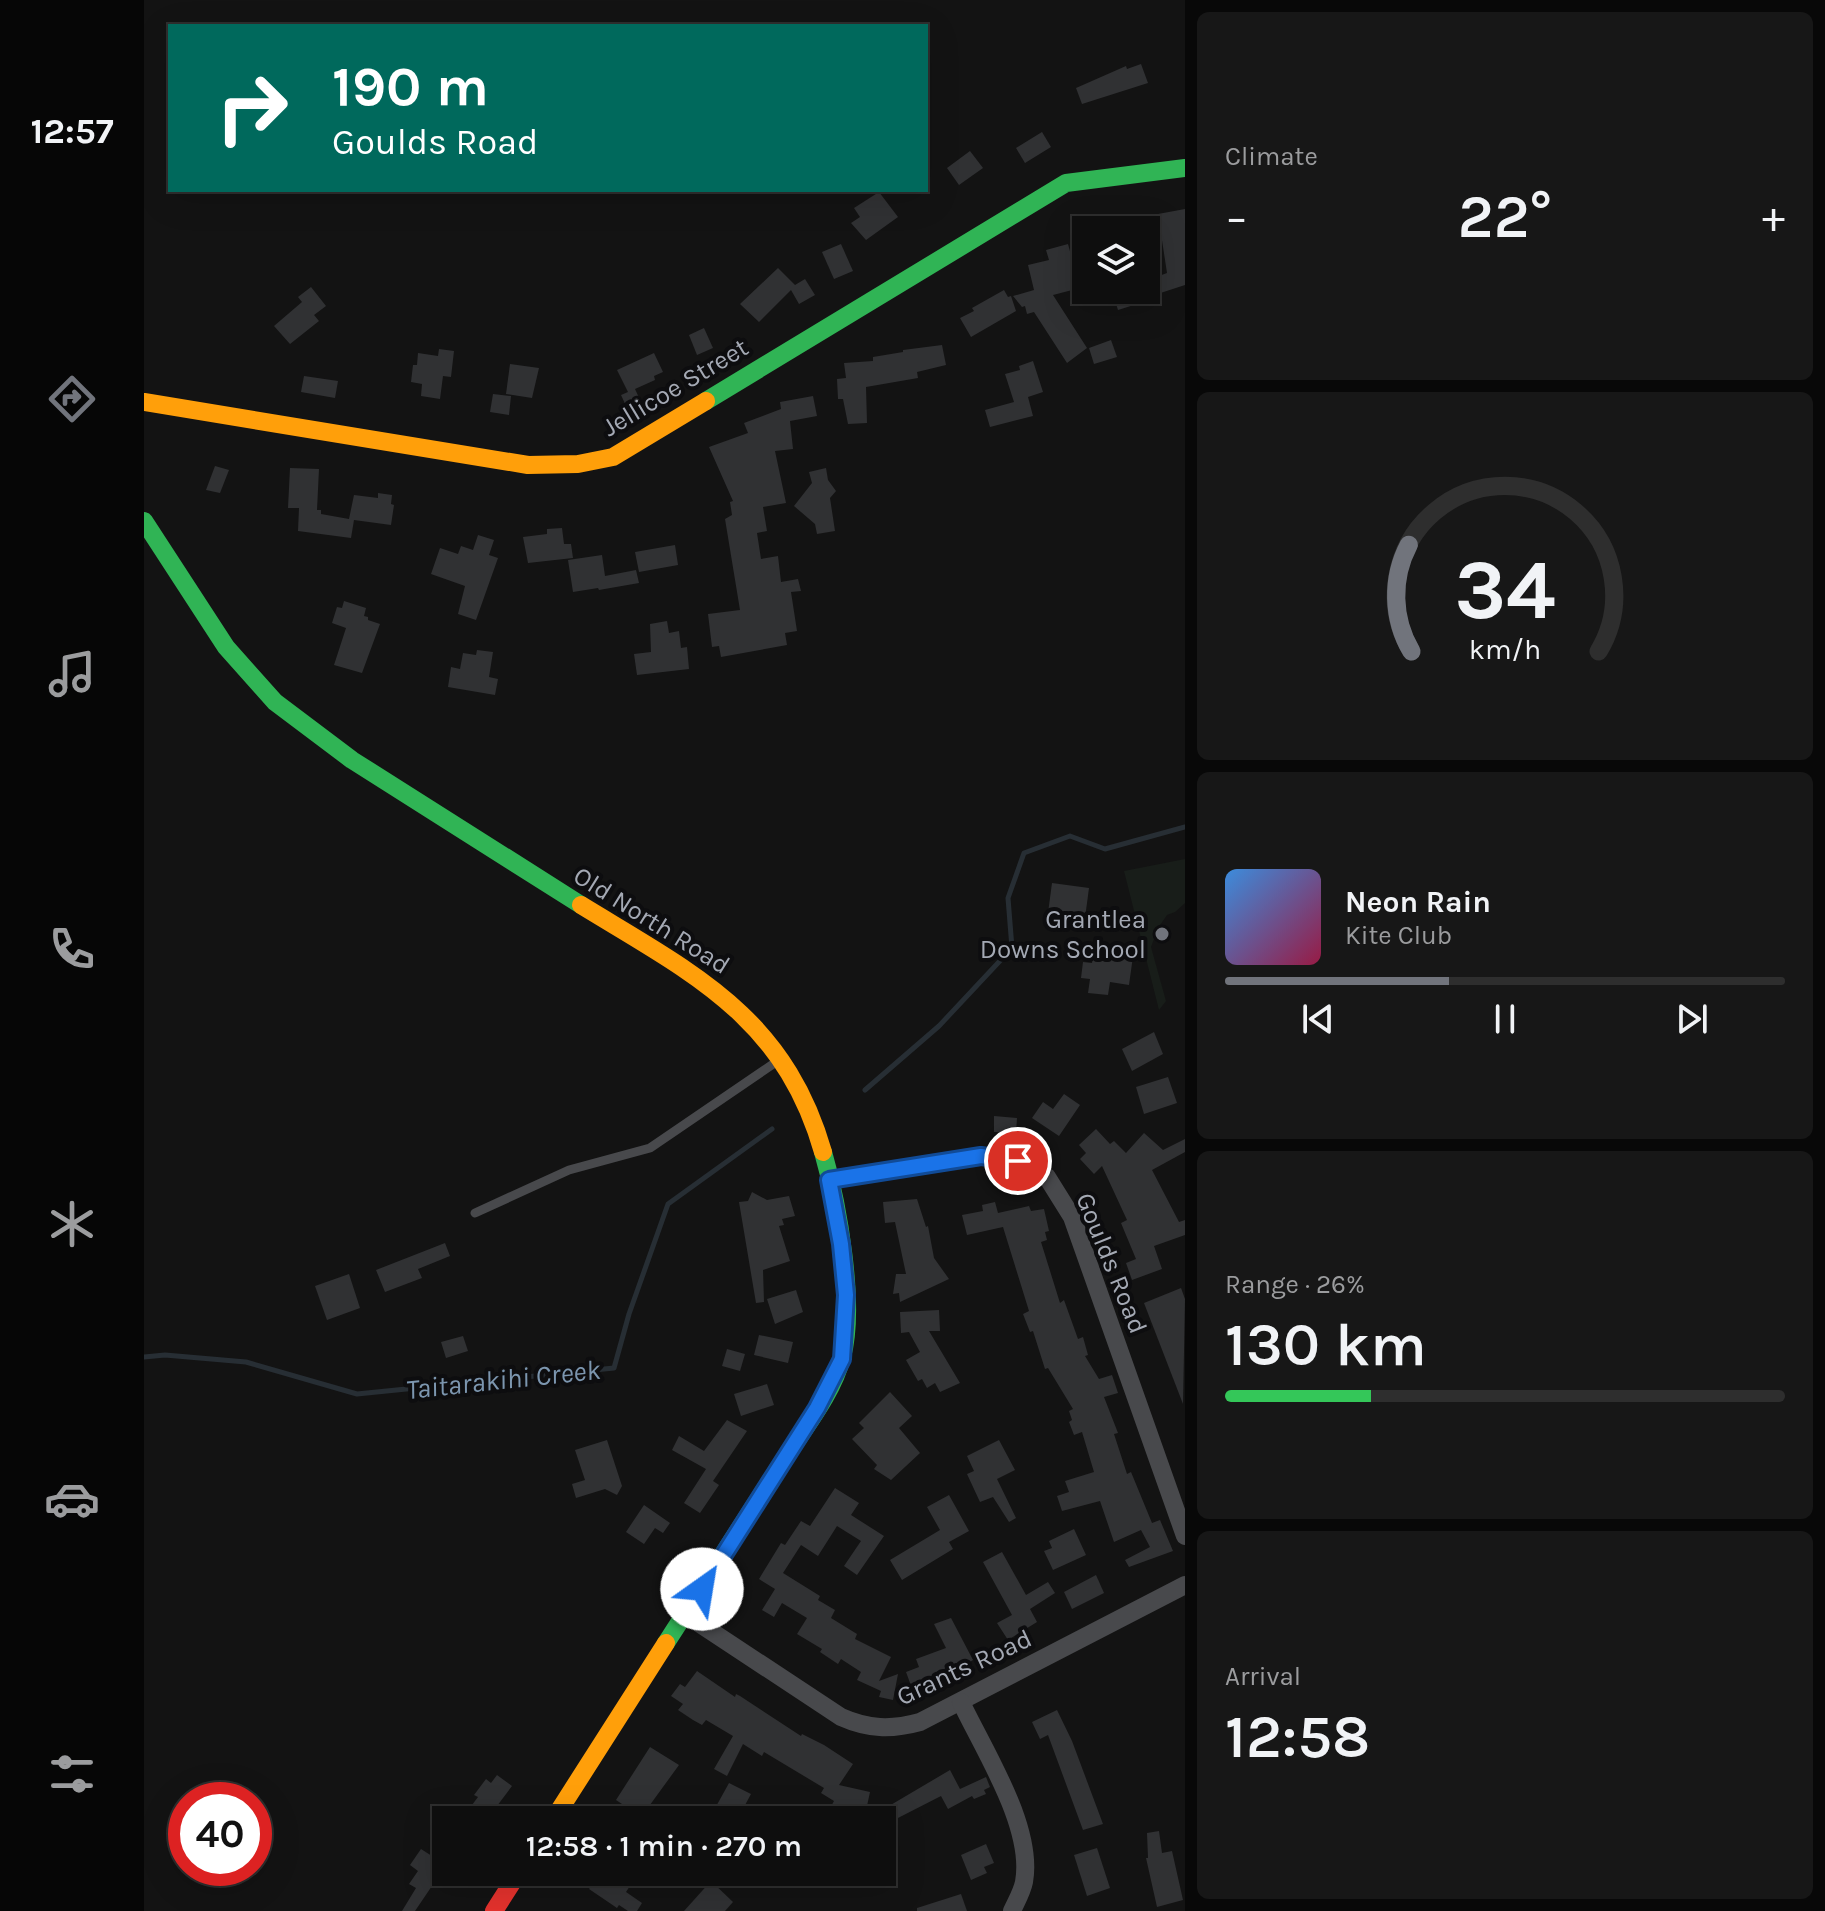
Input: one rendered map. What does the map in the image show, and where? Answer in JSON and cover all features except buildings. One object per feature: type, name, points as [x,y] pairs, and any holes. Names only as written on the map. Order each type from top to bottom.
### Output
[{"type":"street","name":"Jellicoe Street","points":[[145,403],[528,465],[578,464],[613,457],[1066,183],[1185,168]]},
{"type":"street","name":"Old North Road","points":[[144,521],[228,648],[258,685],[293,717],[495,853],[696,975],[741,1010],[782,1058],[804,1095],[815,1122],[841,1244],[846,1295],[842,1359],[817,1408],[562,1806]]},
{"type":"street","name":"Goulds Road","points":[[829,1180],[981,1156],[1018,1161],[1047,1177],[1072,1217],[1185,1536]]},
{"type":"street","name":"Grants Road","points":[[685,1614],[841,1717],[863,1727],[900,1727],[920,1722],[961,1702],[1185,1585]]},
{"type":"street","points":[[961,1702],[1018,1821],[1025,1850],[1024,1883],[1012,1911]]},
{"type":"street","points":[[494,1911],[510,1886]]},
{"type":"lane","points":[[475,1213],[569,1170],[650,1148],[782,1058]]},
{"type":"shaded area","points":[[1185,859],[1185,903],[1167,915],[1151,947],[1166,1001],[1159,1010],[1124,871]]},
{"type":"waterway","name":"Taitarakihi Creek","points":[[865,1090],[939,1026],[1012,948],[1008,898],[1024,853],[1070,836],[1105,849],[1185,827]]},
{"type":"waterway","name":"Taitarakihi Creek","points":[[144,1357],[165,1355],[246,1362],[357,1394],[614,1368],[629,1314],[668,1204],[772,1129]]},
{"type":"traffic: fast","points":[[706,401],[1066,183],[1185,168]]},
{"type":"traffic: fast","points":[[144,521],[226,647],[275,702],[352,760],[581,905]]},
{"type":"traffic: fast","points":[[666,1643],[818,1409],[838,1370],[846,1335],[846,1283],[839,1226],[823,1152]]},
{"type":"traffic: slow","points":[[144,402],[528,465],[578,464],[613,457],[706,401]]},
{"type":"traffic: slow","points":[[581,905],[696,977],[759,1032],[784,1066],[806,1105],[823,1152]]},
{"type":"traffic: slow","points":[[562,1806],[666,1643]]},
{"type":"traffic: jam","points":[[494,1911],[510,1886]]},
{"type":"place","name":"Grantlea Downs School","points":[[1162,934]]},
{"type":"route","points":[[702,1589],[817,1408],[842,1359],[846,1295],[841,1244],[829,1180],[981,1156],[1018,1161]]}]
